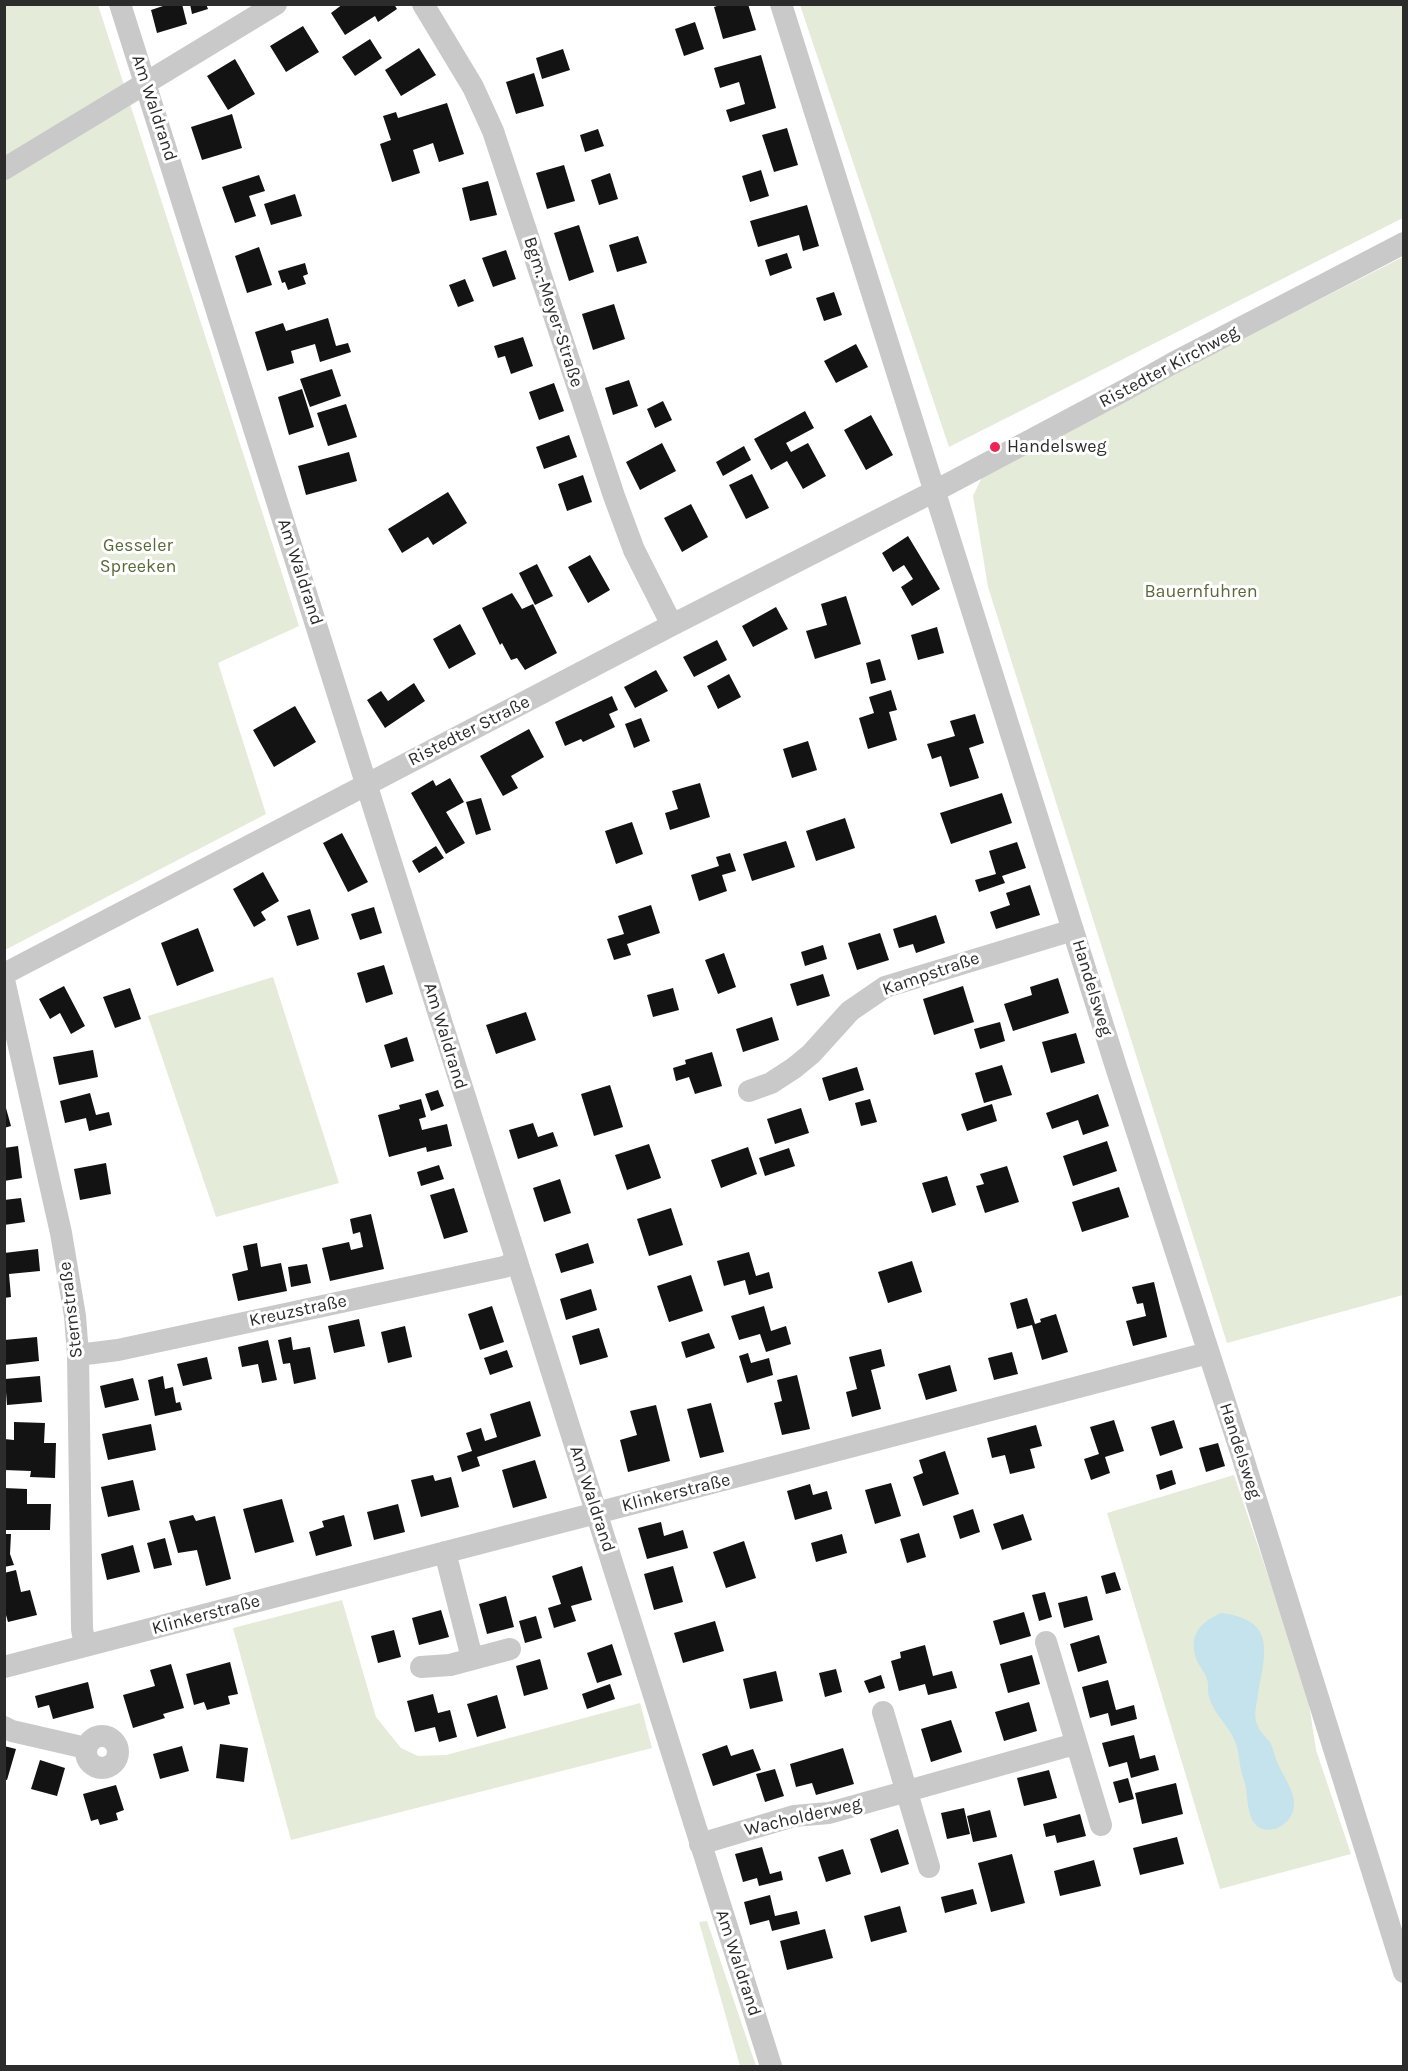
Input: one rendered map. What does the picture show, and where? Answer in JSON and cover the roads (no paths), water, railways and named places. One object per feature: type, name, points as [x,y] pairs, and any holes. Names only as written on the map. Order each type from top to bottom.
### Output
[{"type":"street","name":"Am Waldrand","points":[[120,4],[771,2067]]},
{"type":"street","points":[[4,169],[276,4]]},
{"type":"street","name":"Bgm.-Meyer-Straße","points":[[423,4],[473,87],[493,130],[614,496],[634,550],[672,624]]},
{"type":"street","name":"Handelsweg","points":[[781,4],[1404,1972]]},
{"type":"street","name":"Ristedter Kirchweg","points":[[935,491],[1173,363],[1404,243]]},
{"type":"street","name":"Ristedter Straße","points":[[4,974],[672,624],[935,491]]},
{"type":"street","name":"Kampstraße","points":[[749,1091],[771,1083],[794,1068],[811,1054],[850,1011],[885,987],[1073,930]]},
{"type":"street","name":"Sternstraße","points":[[4,980],[61,1233],[75,1316],[78,1355],[81,1606],[85,1646]]},
{"type":"street","name":"Kreuzstraße","points":[[78,1355],[118,1350],[504,1267],[516,1262]]},
{"type":"street","name":"Klinkerstraße","points":[[4,1667],[1208,1353]]},
{"type":"street","points":[[445,1552],[472,1658]]},
{"type":"street","points":[[1046,1642],[1101,1825]]},
{"type":"street","points":[[421,1667],[450,1665],[510,1649]]},
{"type":"street","points":[[883,1712],[929,1868]]},
{"type":"street","points":[[4,1727],[12,1731],[86,1748]]},
{"type":"street","name":"Wacholderweg","points":[[700,1844],[794,1816],[829,1813],[1076,1744]]},
{"type":"water","points":[[1221,1613],[1239,1617],[1251,1623],[1259,1630],[1263,1640],[1263,1664],[1255,1714],[1256,1721],[1271,1744],[1294,1799],[1293,1812],[1289,1819],[1282,1826],[1274,1829],[1265,1830],[1259,1827],[1251,1817],[1236,1744],[1211,1703],[1207,1679],[1195,1654],[1194,1639],[1197,1632],[1206,1622]]},
{"type":"place","name":"Handelsweg","points":[[995,447]]},
{"type":"park label","name":"Gesseler Spreeken","points":[[138,556]]},
{"type":"park label","name":"Bauernfuhren","points":[[1201,592]]}]
